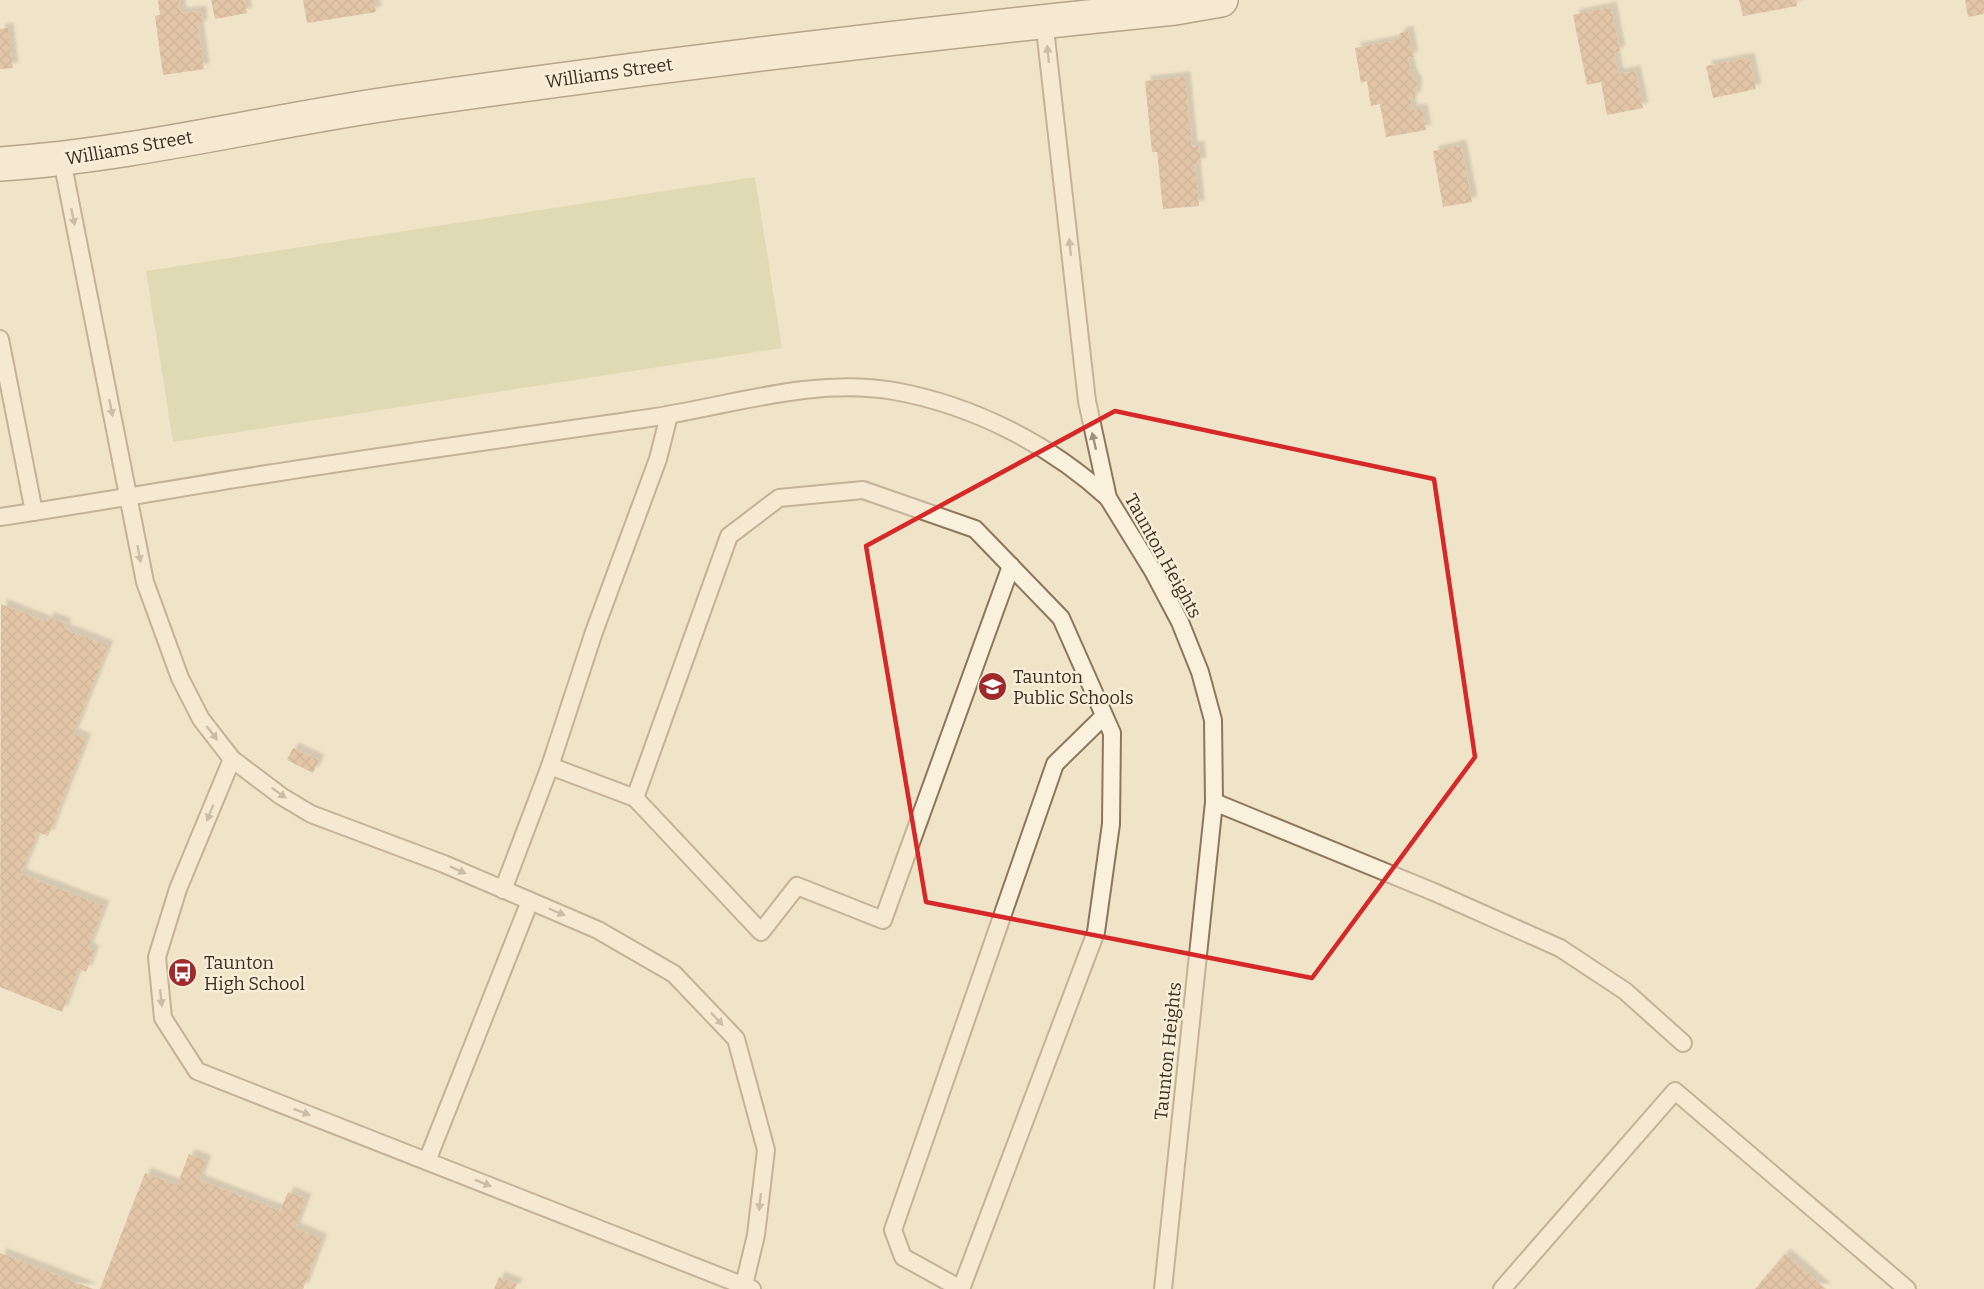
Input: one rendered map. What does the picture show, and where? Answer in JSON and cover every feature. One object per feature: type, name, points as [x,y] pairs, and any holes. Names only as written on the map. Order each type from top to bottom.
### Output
[{"type":"street","name":"Williams Street","points":[[0,164],[62,160],[408,100],[769,51],[1044,20],[1175,8],[1221,0]]},
{"type":"lane","name":"Taunton Heights","points":[[1044,20],[1087,401],[1108,498],[1167,596],[1200,672],[1213,720],[1214,802],[1163,1289]]},
{"type":"lane","points":[[62,160],[145,582],[180,678],[201,719],[232,759],[311,814],[444,864],[598,930],[674,974],[736,1039],[766,1150],[747,1288],[197,1071],[163,1018],[157,957],[178,890],[232,759]]},
{"type":"lane","points":[[0,339],[34,512]]},
{"type":"lane","points":[[0,517],[669,415],[768,394],[833,388],[892,391],[947,405],[1004,428],[1077,469],[1108,498]]},
{"type":"lane","points":[[503,890],[550,766],[594,632],[658,459],[669,415]]},
{"type":"lane","points":[[634,798],[729,536],[779,498],[863,490],[975,529],[1061,618],[1112,733],[1111,825],[1096,932],[961,1289],[903,1257],[892,1230],[1055,764],[1104,716]]},
{"type":"lane","points":[[550,766],[634,798],[760,932],[797,886],[883,920],[1011,566]]},
{"type":"lane","points":[[1214,802],[1434,892],[1560,948],[1625,991],[1683,1043]]},
{"type":"lane","points":[[427,1161],[530,901]]},
{"type":"lane","points":[[1502,1289],[1675,1091],[1907,1289]]},
{"type":"highlighted area","points":[[1115,411],[1434,479],[1475,757],[1312,978],[926,902],[866,546]]},
{"type":"green space","points":[[755,177],[782,348],[173,442],[146,271]]},
{"type":"building","points":[[158,0],[179,0],[181,13],[201,11],[202,25],[198,26],[204,69],[163,75],[155,16],[160,15]]},
{"type":"building","points":[[211,0],[244,0],[247,13],[215,19]]},
{"type":"building","points":[[303,0],[374,0],[376,12],[307,23]]},
{"type":"building","points":[[1739,0],[1796,0],[1797,6],[1743,16]]},
{"type":"building","points":[[1965,0],[1984,0],[1984,14],[1968,17]]},
{"type":"building","points":[[1611,7],[1620,52],[1614,53],[1618,74],[1635,71],[1643,108],[1607,115],[1601,82],[1587,85],[1573,15]]},
{"type":"building","points":[[8,28],[13,68],[0,69],[0,29]]},
{"type":"building","points":[[1408,31],[1413,57],[1408,58],[1411,74],[1417,84],[1415,98],[1410,98],[1412,110],[1422,109],[1426,130],[1386,137],[1380,104],[1371,106],[1367,81],[1361,83],[1355,48],[1397,40],[1400,33]]},
{"type":"building","points":[[1749,58],[1756,89],[1713,98],[1706,66]]},
{"type":"building","points":[[1185,77],[1192,147],[1199,146],[1201,163],[1195,164],[1199,206],[1163,209],[1157,152],[1152,152],[1145,81]]},
{"type":"building","points":[[1461,145],[1472,202],[1443,207],[1433,151]]},
{"type":"building","points":[[1,604],[47,622],[48,617],[66,624],[64,629],[108,646],[73,734],[86,739],[48,836],[38,832],[21,874],[104,906],[88,948],[94,951],[86,972],[79,968],[62,1012],[0,987]]},
{"type":"building","points":[[293,748],[319,760],[313,773],[287,760]]},
{"type":"building","points":[[189,1154],[206,1161],[199,1180],[280,1211],[288,1192],[306,1199],[295,1228],[322,1239],[303,1289],[100,1289],[145,1173],[177,1185]]},
{"type":"building","points":[[0,1253],[93,1289],[0,1289]]},
{"type":"building","points":[[1785,1254],[1826,1289],[1755,1289]]},
{"type":"building","points":[[499,1277],[517,1284],[515,1289],[494,1289]]},
{"type":"place","name":"Taunton Public Schools","points":[[992,687]]},
{"type":"place","name":"Taunton High School","points":[[183,973]]}]
